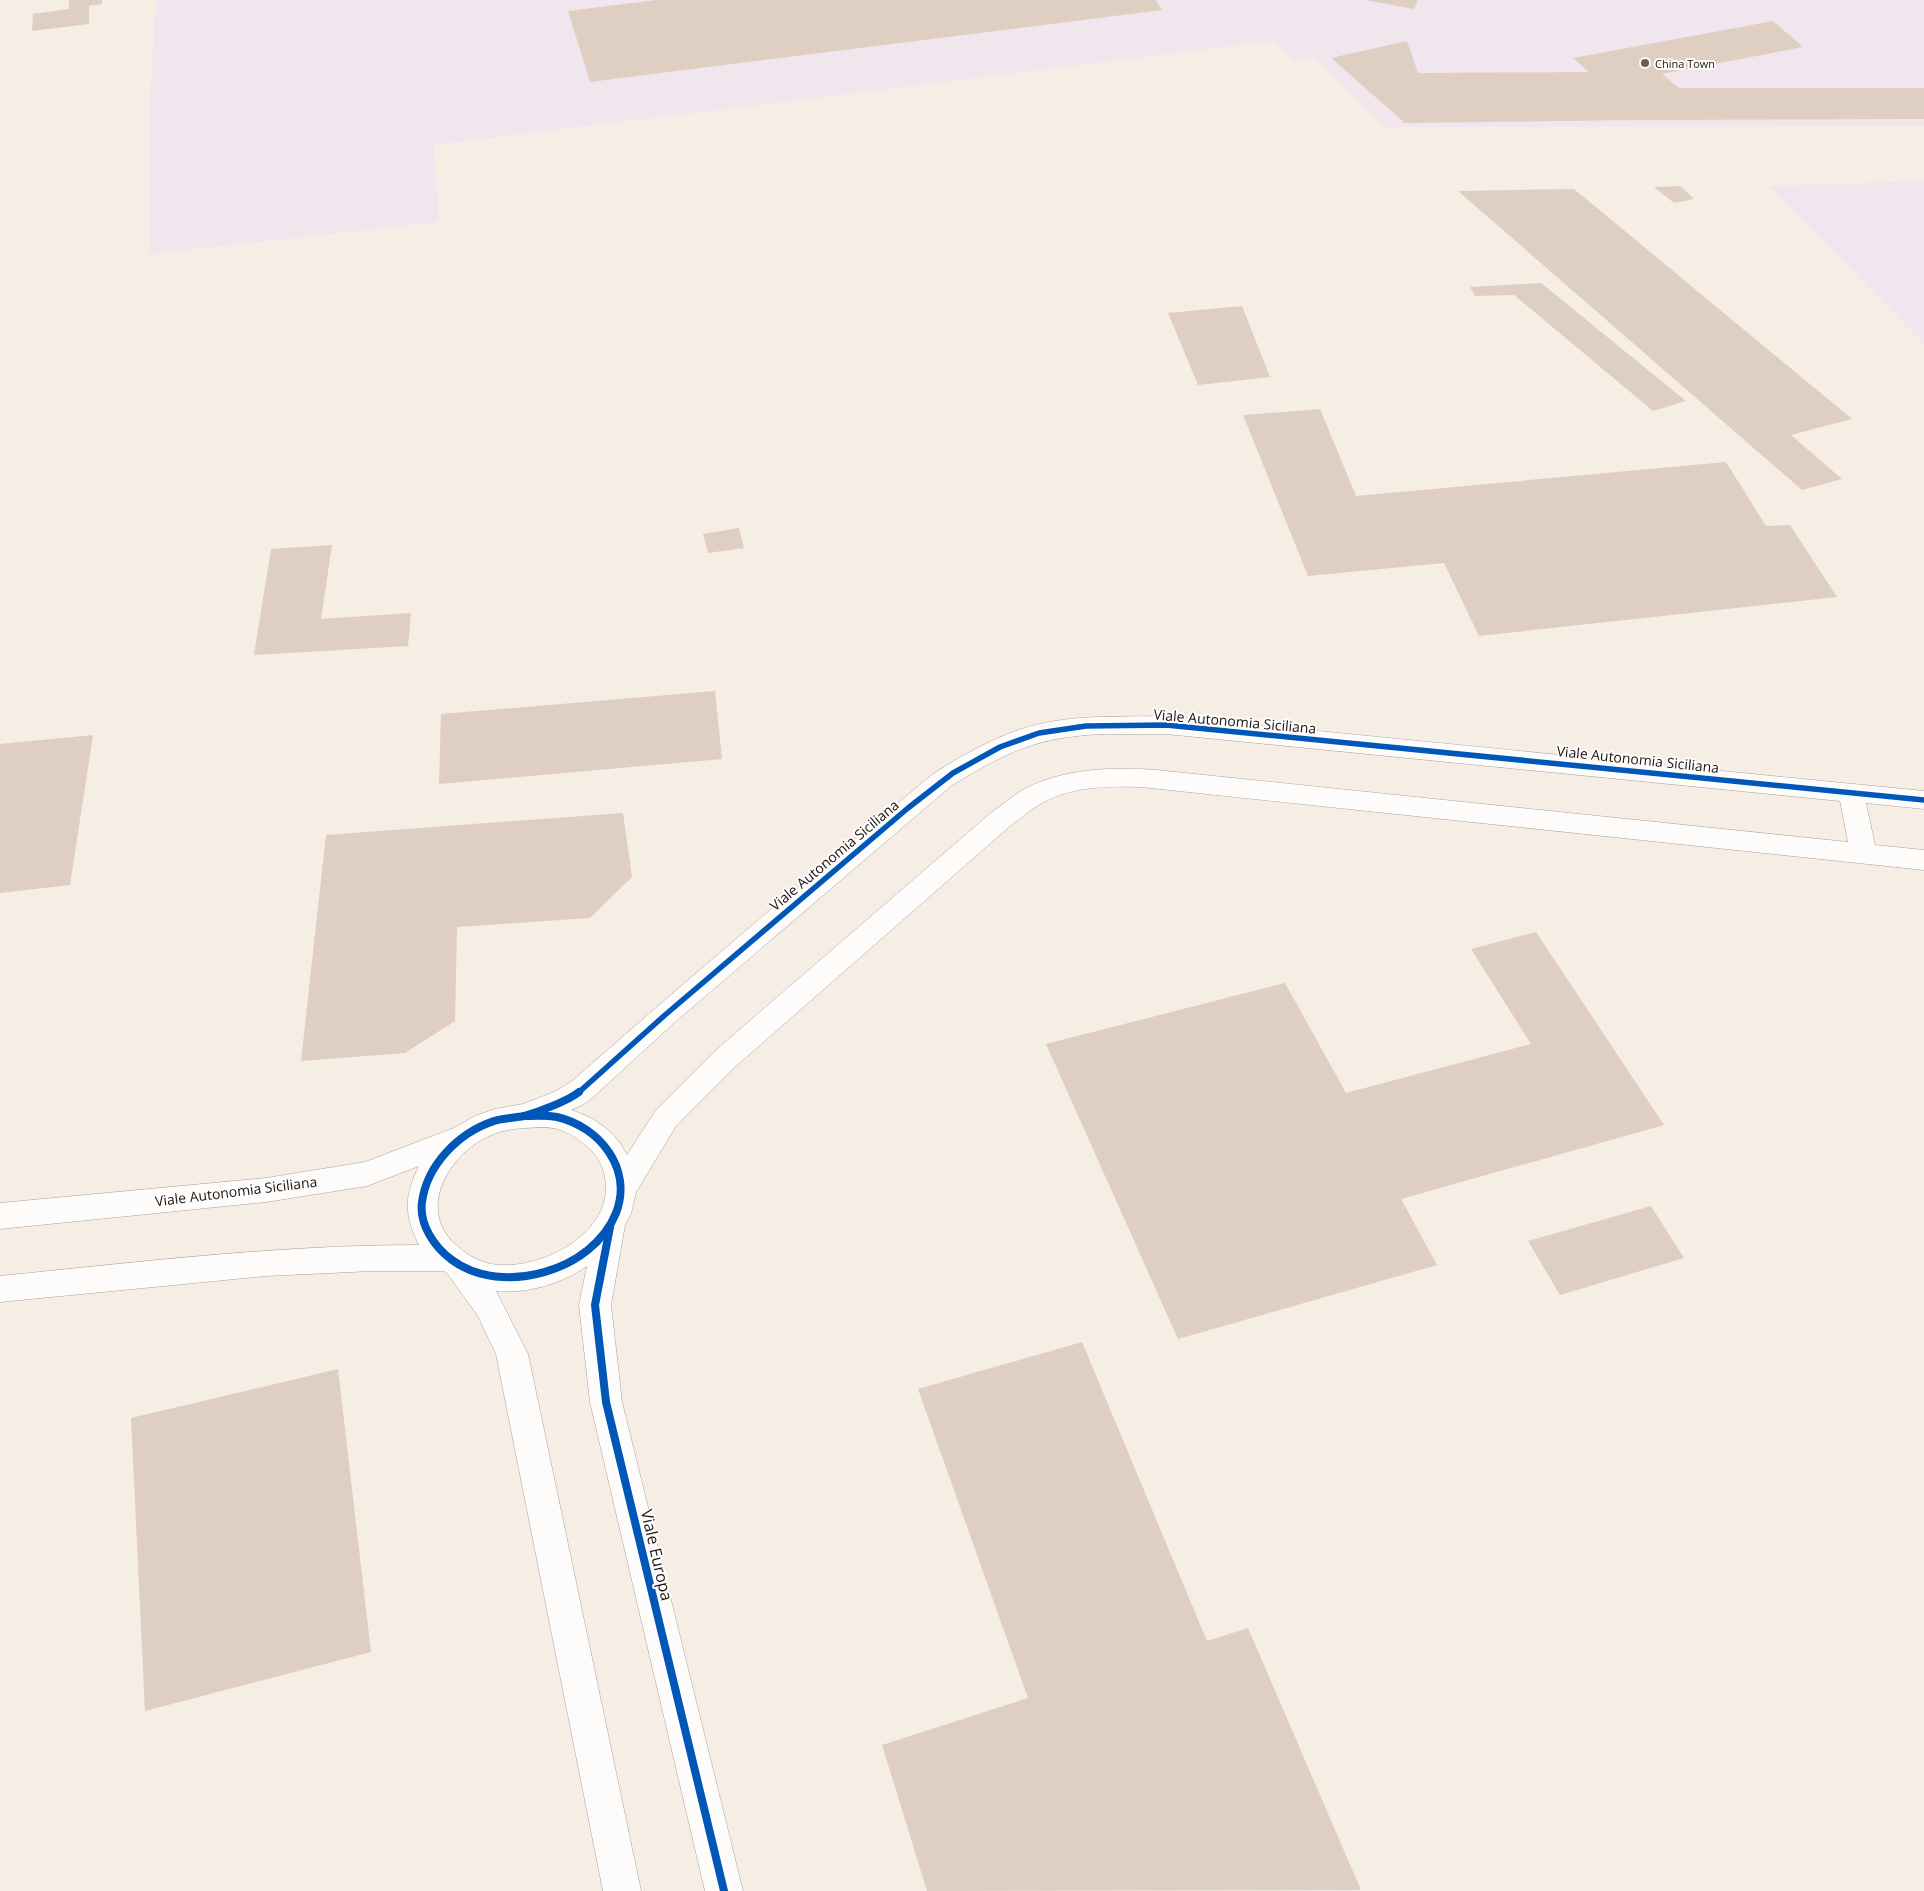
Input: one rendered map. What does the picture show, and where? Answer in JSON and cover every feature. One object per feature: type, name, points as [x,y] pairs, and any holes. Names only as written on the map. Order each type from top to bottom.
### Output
[{"type":"street","name":"Viale Autonomia Siciliana","points":[[0,1216],[266,1190],[367,1174],[465,1136],[493,1122],[523,1116],[573,1096],[664,1015],[942,780],[987,753],[1039,733],[1097,726],[1166,725],[1924,800]]},
{"type":"street","name":"Viale Autonomia Siciliana","points":[[465,1136],[445,1154],[430,1174],[423,1196],[423,1220],[431,1241],[453,1262],[484,1276],[513,1279],[543,1274],[571,1262],[594,1245],[611,1224],[618,1207],[622,1188],[666,1118],[726,1058],[1001,819],[1038,793],[1074,781],[1120,776],[1156,779],[1924,860]]},
{"type":"street","points":[[1851,793],[1862,853]]},
{"type":"street","name":"Viale Autonomia Siciliana","points":[[523,1116],[555,1117],[582,1126],[603,1142],[618,1164],[622,1188]]},
{"type":"street","name":"Viale Europa","points":[[611,1224],[595,1305],[606,1402],[724,1891]]},
{"type":"street","name":"Viale Autonomia Siciliana","points":[[0,1289],[266,1263],[372,1258],[453,1262]]},
{"type":"street","points":[[453,1262],[490,1307],[512,1354],[622,1891]]},
{"type":"shaded area","points":[[156,0],[1924,0],[1924,126],[1385,127],[1313,58],[1296,61],[1275,41],[434,145],[439,222],[149,254],[150,100]]},
{"type":"shaded area","points":[[1924,181],[1924,344],[1768,186]]},
{"type":"building","points":[[69,0],[102,0],[102,4],[89,6],[89,24],[32,31],[33,14],[69,9]]},
{"type":"building","points":[[656,0],[1156,0],[1162,10],[590,82],[568,11]]},
{"type":"building","points":[[1365,0],[1418,0],[1414,9]]},
{"type":"building","points":[[1773,21],[1803,47],[1662,74],[1679,88],[1924,88],[1924,119],[1405,123],[1331,58],[1407,41],[1418,73],[1589,72],[1573,58]]},
{"type":"building","points":[[1680,186],[1694,199],[1674,203],[1654,187]]},
{"type":"building","points":[[1574,189],[1852,419],[1791,435],[1842,479],[1802,490],[1458,191]]},
{"type":"building","points":[[1541,283],[1686,401],[1653,411],[1514,295],[1475,296],[1470,287]]},
{"type":"building","points":[[1242,306],[1270,377],[1198,385],[1168,313]]},
{"type":"building","points":[[1320,409],[1356,496],[1726,462],[1766,526],[1790,525],[1837,597],[1479,636],[1444,563],[1308,576],[1243,415]]},
{"type":"building","points":[[739,528],[744,548],[708,553],[703,534]]},
{"type":"building","points":[[332,545],[321,619],[411,613],[408,646],[254,655],[271,549]]},
{"type":"building","points":[[715,691],[722,759],[439,784],[441,714]]},
{"type":"building","points":[[93,735],[70,885],[0,893],[0,744]]},
{"type":"building","points":[[623,813],[632,877],[590,918],[457,927],[455,1021],[405,1053],[301,1061],[326,835]]},
{"type":"building","points":[[1536,932],[1664,1125],[1401,1199],[1437,1265],[1178,1339],[1046,1044],[1285,983],[1346,1093],[1531,1044],[1471,949]]},
{"type":"building","points":[[1651,1206],[1684,1258],[1560,1295],[1528,1241]]},
{"type":"building","points":[[1082,1342],[1207,1641],[1248,1628],[1361,1890],[927,1891],[882,1745],[1028,1698],[918,1389]]},
{"type":"building","points":[[338,1369],[371,1652],[145,1711],[131,1418]]},
{"type":"cycle path","points":[[523,1116],[557,1117],[573,1122],[594,1135],[611,1153],[620,1174],[621,1194],[615,1214],[604,1232],[589,1247],[571,1260],[551,1270],[531,1276],[519,1278],[488,1277],[466,1269],[451,1260],[439,1249],[430,1236],[424,1222],[422,1206],[424,1190],[431,1173],[436,1164],[458,1141],[476,1129],[495,1121],[525,1115],[574,1096],[665,1015],[942,780],[1000,747],[1039,733],[1086,726],[1166,725],[1924,800]]},
{"type":"cycle path","points":[[610,1227],[595,1305],[606,1402],[724,1891]]},
{"type":"place","name":"China Town","points":[[1645,63]]}]
